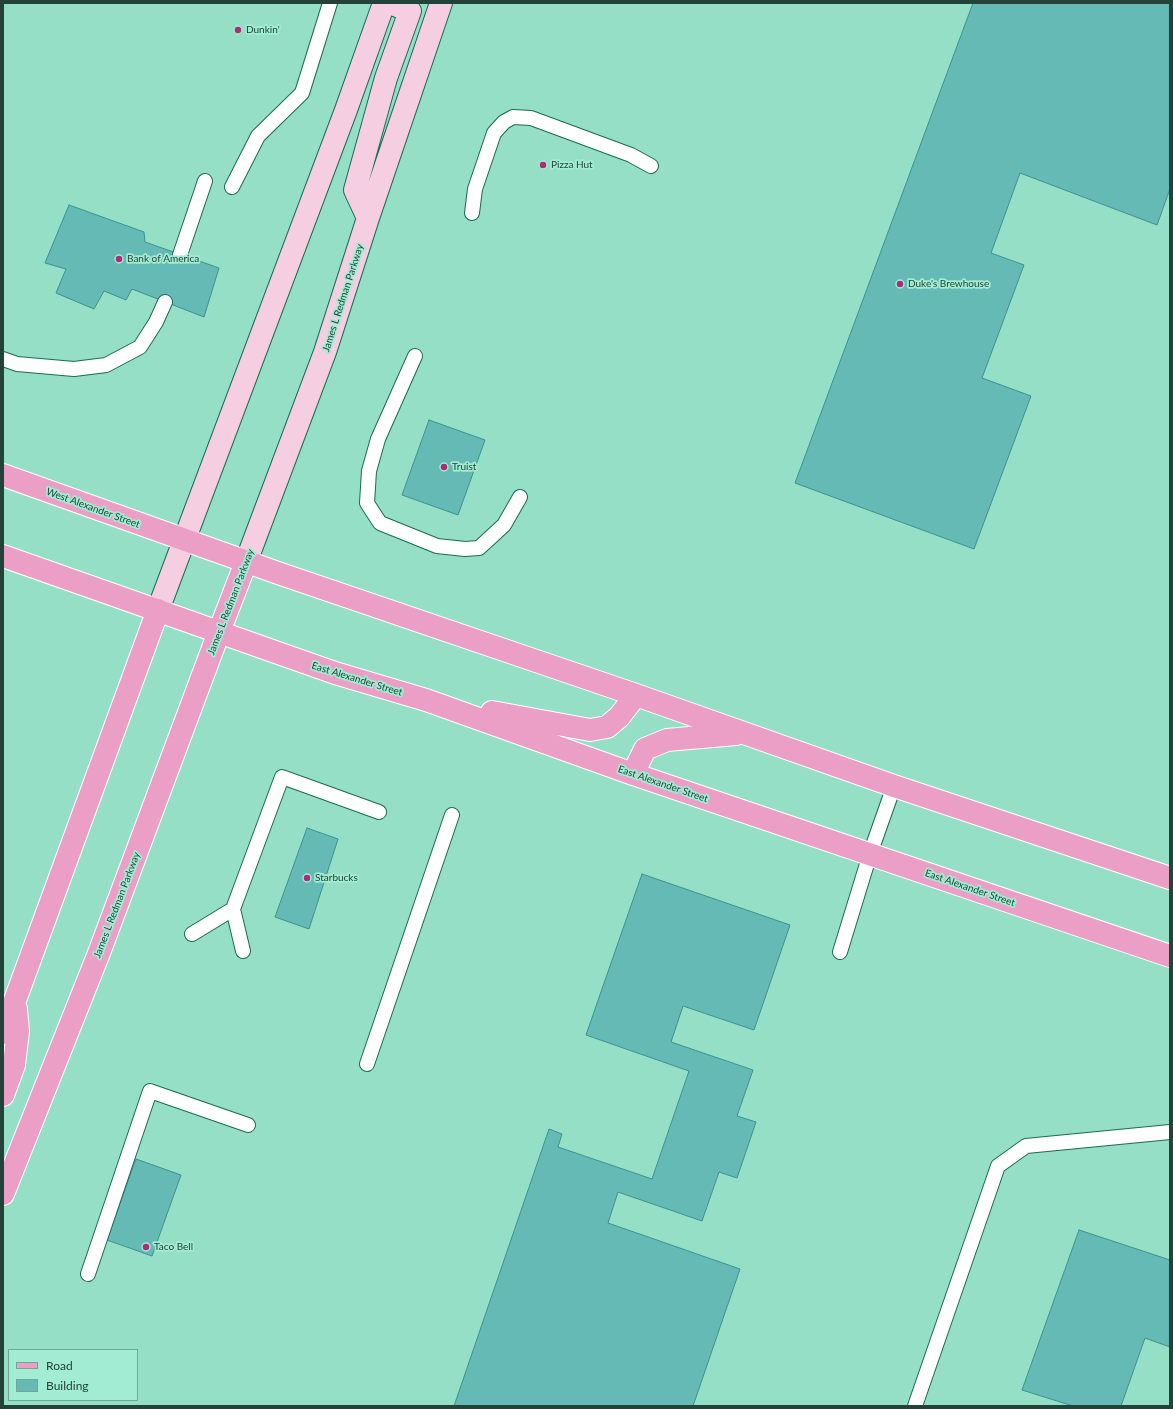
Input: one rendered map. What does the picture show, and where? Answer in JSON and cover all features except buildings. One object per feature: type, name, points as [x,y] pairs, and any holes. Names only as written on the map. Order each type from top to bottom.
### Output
[{"type":"main road","points":[[3,1033],[184,540],[346,110],[384,3]]},
{"type":"main road","points":[[368,218],[355,190],[386,78],[410,11],[390,3]]},
{"type":"main road","name":"James L Redman Parkway","points":[[3,1194],[99,953],[326,352],[368,218],[441,3]]},
{"type":"main road","name":"West Alexander Street","points":[[3,475],[184,540]]},
{"type":"main road","points":[[184,540],[636,695],[894,786],[1170,878]]},
{"type":"main road","points":[[3,556],[158,610]]},
{"type":"main road","name":"East Alexander Street","points":[[158,610],[335,673],[426,700],[633,774],[1170,956]]},
{"type":"main road","points":[[426,700],[590,730],[607,727],[619,717],[636,695]]},
{"type":"main road","points":[[633,774],[645,749],[667,740],[743,733]]},
{"type":"main road","points":[[3,1096],[14,1065],[18,1031],[15,999]]},
{"type":"lane","points":[[232,187],[258,136],[302,93],[330,3]]},
{"type":"lane","points":[[472,213],[475,190],[494,133],[504,122],[513,117],[531,118],[631,155],[651,166]]},
{"type":"lane","points":[[180,255],[205,181]]},
{"type":"lane","points":[[3,359],[17,364],[74,369],[106,365],[140,347],[156,322],[165,302]]},
{"type":"lane","points":[[415,356],[378,439],[369,471],[367,503],[380,523],[437,546],[465,549],[479,548],[504,525],[520,497]]},
{"type":"lane","points":[[243,951],[233,909],[282,777],[379,812]]},
{"type":"lane","points":[[840,952],[870,854],[894,786]]},
{"type":"lane","points":[[367,1064],[452,815]]},
{"type":"lane","points":[[192,934],[233,909]]},
{"type":"lane","points":[[88,1274],[150,1091],[248,1125]]},
{"type":"lane","points":[[915,1406],[998,1166],[1026,1146],[1170,1132]]},
{"type":"place","name":"Dunkin'","points":[[238,30]]},
{"type":"place","name":"Pizza Hut","points":[[543,165]]},
{"type":"place","name":"Bank of America","points":[[119,259]]},
{"type":"place","name":"Duke's Brewhouse","points":[[900,284]]},
{"type":"place","name":"Truist","points":[[444,467]]},
{"type":"place","name":"Starbucks","points":[[307,878]]},
{"type":"place","name":"Taco Bell","points":[[146,1247]]}]
